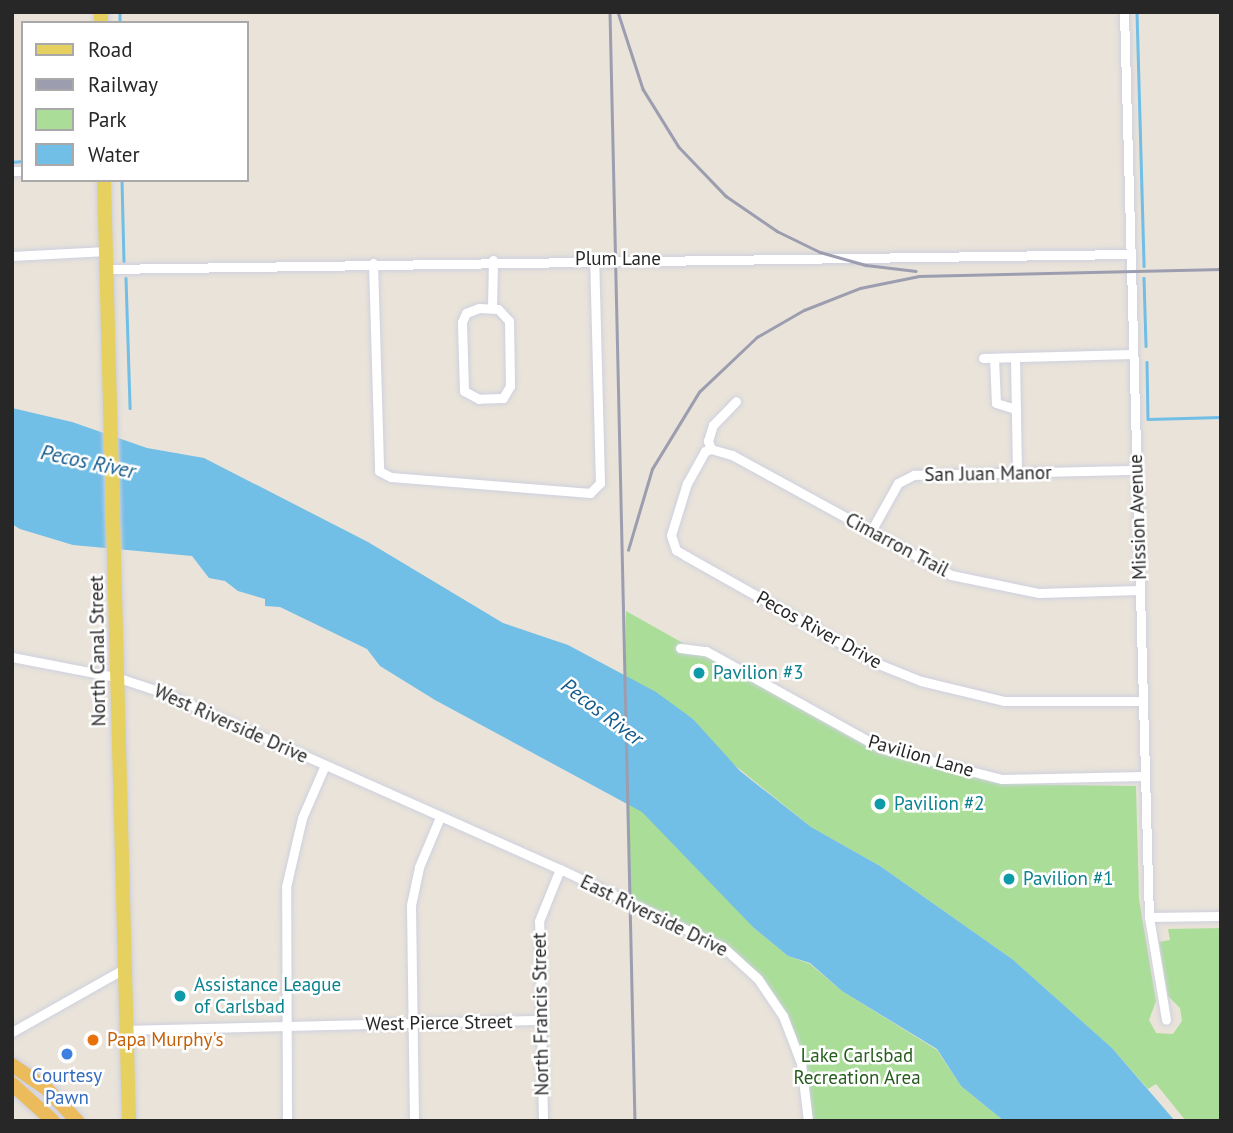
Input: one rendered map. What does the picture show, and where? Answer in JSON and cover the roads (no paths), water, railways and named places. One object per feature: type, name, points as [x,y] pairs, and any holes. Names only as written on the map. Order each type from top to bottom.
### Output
[{"type":"highway","points":[[12,1065],[47,1089],[77,1121]]},
{"type":"highway","points":[[12,1084],[53,1121]]},
{"type":"main road","name":"North Canal Street","points":[[104,182],[113,416],[118,659],[116,677],[129,1121]]},
{"type":"street","name":"Mission Avenue","points":[[1124,12],[1149,917],[1166,1020]]},
{"type":"street","points":[[12,256],[106,251]]},
{"type":"street","name":"Plum Lane","points":[[106,269],[493,260],[1130,254]]},
{"type":"street","points":[[373,263],[379,471],[391,477],[590,493],[600,483],[594,259]]},
{"type":"street","points":[[492,307],[493,260]]},
{"type":"street","points":[[492,307],[502,311],[509,321],[510,386],[503,398],[479,399],[467,394],[462,383],[462,322],[472,310],[492,307]]},
{"type":"street","points":[[983,358],[1133,354]]},
{"type":"street","points":[[994,358],[996,404],[1004,410],[1016,409]]},
{"type":"street","points":[[1015,358],[1017,473]]},
{"type":"street","name":"Pecos River Drive","points":[[736,401],[713,425],[708,440],[711,449],[705,451],[687,483],[671,535],[676,550],[876,663],[921,681],[1016,702],[1142,701]]},
{"type":"street","name":"Cimarron Trail","points":[[711,449],[732,455],[940,570],[993,586],[1038,593],[1139,590]]},
{"type":"street","name":"San Juan Manor","points":[[870,533],[898,483],[906,477],[1136,470]]},
{"type":"street","name":"Pavilion Lane","points":[[680,648],[706,651],[881,748],[1002,779],[1144,776]]},
{"type":"street","name":"West Riverside Drive","points":[[12,657],[116,677],[164,693],[440,817]]},
{"type":"street","points":[[287,1121],[283,923],[288,872],[302,818],[325,765]]},
{"type":"street","points":[[414,1121],[411,905],[419,867],[440,817]]},
{"type":"street","name":"East Riverside Drive","points":[[440,817],[693,930],[744,964],[770,995],[790,1031],[802,1063],[806,1120]]},
{"type":"street","name":"North Francis Street","points":[[543,1121],[539,921],[559,869]]},
{"type":"street","points":[[1149,917],[1221,916]]},
{"type":"street","points":[[13,1031],[124,969]]},
{"type":"street","name":"West Pierce Street","points":[[127,1030],[540,1020]]},
{"type":"water","name":"Pecos River","points":[[12,408],[72,422],[147,448],[204,458],[368,542],[503,623],[568,645],[656,692],[693,719],[740,771],[811,827],[880,866],[1012,959],[1112,1048],[1175,1121],[1004,1121],[961,1086],[937,1049],[842,991],[810,963],[788,956],[754,928],[642,812],[435,700],[380,666],[367,649],[280,607],[265,606],[265,599],[238,591],[225,581],[209,578],[192,556],[73,545],[20,529],[12,524]]},
{"type":"waterway","points":[[120,12],[120,21]]},
{"type":"waterway","points":[[1137,12],[1144,266]]},
{"type":"waterway","points":[[12,162],[21,161]]},
{"type":"waterway","points":[[122,182],[124,261]]},
{"type":"waterway","points":[[126,278],[130,408]]},
{"type":"waterway","points":[[1144,278],[1146,346]]},
{"type":"waterway","points":[[1147,362],[1148,419],[1221,417]]},
{"type":"railway","points":[[610,12],[635,1121]]},
{"type":"railway","points":[[618,12],[643,89],[679,147],[726,196],[777,231],[820,252],[866,265],[916,271]]},
{"type":"railway","points":[[628,550],[652,469],[699,392],[757,337],[804,310],[860,288],[919,276],[1221,269]]},
{"type":"place","name":"Pavilion #3","points":[[699,673]]},
{"type":"place","name":"Pavilion #2","points":[[880,804]]},
{"type":"place","name":"Pavilion #1","points":[[1009,879]]},
{"type":"place","name":"Assistance League of Carlsbad","points":[[180,996]]},
{"type":"place","name":"Papa Murphy's","points":[[93,1040]]},
{"type":"place","name":"Courtesy Pawn","points":[[67,1054]]},
{"type":"park label","name":"Lake Carlsbad Recreation Area","points":[[857,1067]]}]
